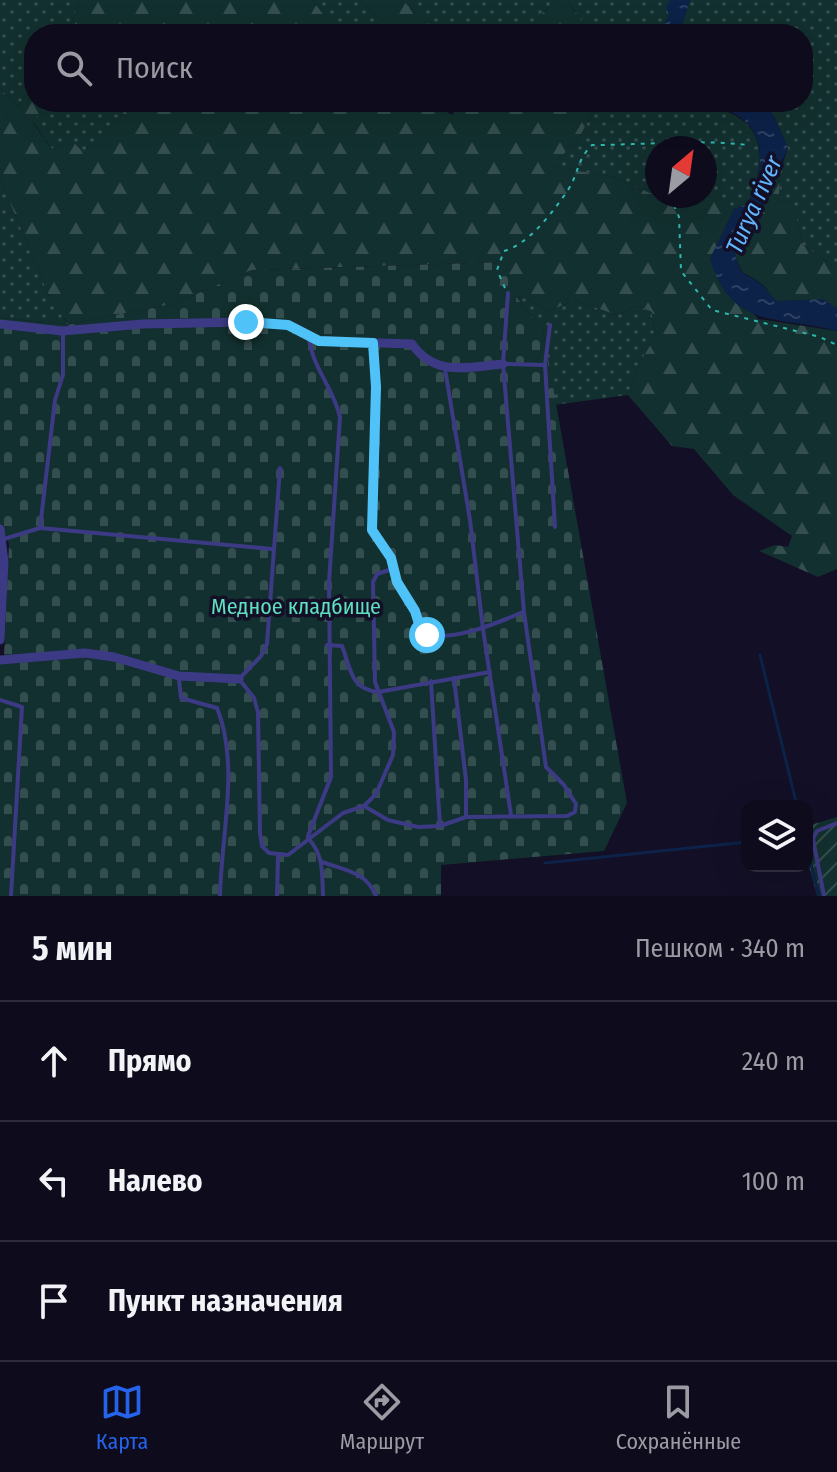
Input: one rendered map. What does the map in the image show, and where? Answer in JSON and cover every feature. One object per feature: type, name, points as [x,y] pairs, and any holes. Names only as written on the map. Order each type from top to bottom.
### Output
[{"type":"street","points":[[0,324],[62,331],[143,324],[246,322],[288,325],[309,338],[412,344],[422,359],[445,369],[503,364]]},
{"type":"street","points":[[0,640],[2,534]]},
{"type":"street","points":[[0,660],[85,653],[114,657],[179,676],[239,679]]},
{"type":"lane","points":[[364,806],[388,820],[418,827],[440,826],[466,817],[567,816],[575,812],[576,804],[564,785],[546,767],[524,612],[503,364],[508,293]]},
{"type":"lane","points":[[550,325],[545,365],[555,527]]},
{"type":"lane","points":[[40,528],[55,400],[63,375],[62,331]]},
{"type":"lane","points":[[308,838],[331,777],[327,645],[340,417],[336,399],[310,351],[309,338]]},
{"type":"lane","points":[[373,343],[376,387],[372,530],[391,558],[392,569],[415,611],[421,630],[427,635],[483,629],[524,612]]},
{"type":"lane","points":[[503,364],[545,365]]},
{"type":"lane","points":[[445,369],[470,520],[511,815]]},
{"type":"lane","points":[[280,468],[267,644],[261,656],[239,679],[254,698],[258,712],[262,846],[278,857],[288,855],[343,813],[364,806],[376,794],[393,755],[394,732],[378,692],[373,582],[377,574],[392,569]]},
{"type":"lane","points":[[2,534],[40,528],[272,549]]},
{"type":"lane","points":[[327,645],[342,646],[357,685],[378,692],[490,672]]},
{"type":"lane","points":[[179,676],[181,698],[217,708],[224,723],[227,796],[220,896]]},
{"type":"lane","points":[[454,678],[466,780],[466,817]]},
{"type":"lane","points":[[431,681],[440,826]]},
{"type":"lane","points":[[0,700],[22,707],[11,896]]},
{"type":"lane","points":[[824,896],[813,839],[817,831],[837,823]]},
{"type":"lane","points":[[308,838],[318,849],[322,862],[323,896]]},
{"type":"lane","points":[[277,896],[278,857]]},
{"type":"lane","points":[[322,862],[363,876],[372,885],[376,896]]},
{"type":"path","points":[[717,141],[748,145]]},
{"type":"path","points":[[508,293],[497,270],[504,251],[519,247],[570,187],[579,159],[592,145],[645,146]]},
{"type":"path","points":[[675,208],[679,217],[681,271],[712,310],[820,337],[837,345]]},
{"type":"green space","points":[[0,0],[79,0],[71,24],[24,24],[24,98],[17,106],[0,88]]},
{"type":"green space","points":[[79,0],[312,0],[331,24],[71,24]]},
{"type":"green space","points":[[312,0],[360,0],[386,24],[331,24]]},
{"type":"green space","points":[[360,0],[402,0],[429,24],[386,24]]},
{"type":"green space","points":[[402,0],[555,0],[532,24],[429,24]]},
{"type":"green space","points":[[555,0],[568,0],[584,24],[532,24]]},
{"type":"green space","points":[[568,0],[670,0],[665,24],[584,24]]},
{"type":"green space","points":[[690,0],[837,0],[837,269],[802,244],[793,202],[779,200],[780,171],[788,148],[771,112],[813,112],[813,24],[682,24]]},
{"type":"green space","points":[[0,88],[17,106],[24,98],[24,112],[40,112],[33,123],[52,149],[67,136],[86,155],[124,112],[447,112],[452,115],[454,112],[593,112],[577,142],[550,166],[614,177],[645,191],[645,208],[717,208],[717,198],[734,209],[710,259],[758,319],[837,331],[837,569],[818,577],[759,551],[775,545],[788,547],[792,536],[733,495],[694,449],[672,446],[628,395],[639,364],[655,337],[652,312],[638,306],[616,315],[575,300],[549,311],[527,298],[516,297],[502,262],[252,270],[173,304],[69,324],[53,305],[0,179]]},
{"type":"green space","points":[[40,112],[124,112],[86,156],[53,150],[33,122]]},
{"type":"green space","points":[[593,112],[727,112],[743,120],[757,139],[759,166],[748,204],[734,209],[717,199],[717,136],[645,136],[645,191],[614,177],[549,166],[577,142]]},
{"type":"green space","points":[[780,171],[779,200],[793,202],[802,244],[837,269],[837,309],[820,300],[777,301],[763,285],[744,274],[740,267],[734,250],[748,234],[750,223],[760,219],[774,175]]},
{"type":"green space","points":[[0,179],[53,305],[69,324],[0,318]]},
{"type":"green space","name":"Медное кладбище","points":[[503,262],[516,297],[543,330],[627,803],[604,851],[441,865],[441,896],[0,896],[0,664],[4,656],[9,543],[0,528],[0,318],[69,324],[173,304],[252,270]]},
{"type":"green space","points":[[516,297],[527,298],[549,311],[575,300],[616,315],[638,306],[652,312],[655,337],[639,364],[628,395],[554,405],[543,330]]},
{"type":"green space","points":[[837,817],[837,896],[817,896],[811,872],[813,872],[813,824]]},
{"type":"water","points":[[670,0],[690,0],[682,24],[665,24],[669,15],[666,7]]},
{"type":"water","name":"Turya river","points":[[729,112],[771,112],[788,148],[768,191],[760,219],[750,223],[748,234],[734,250],[739,267],[777,301],[824,299],[837,309],[837,331],[760,316],[744,309],[719,282],[710,259],[734,209],[748,204],[760,160],[755,134],[747,123]]},
{"type":"waterway","points":[[760,655],[796,800]]},
{"type":"waterway","points":[[545,863],[741,843]]},
{"type":"waterway","points":[[813,872],[819,896]]},
{"type":"route","points":[[246,322],[288,325],[319,341],[373,343],[376,387],[372,530],[376,541],[385,547],[391,558],[397,582],[409,598],[421,630],[427,635]]}]
